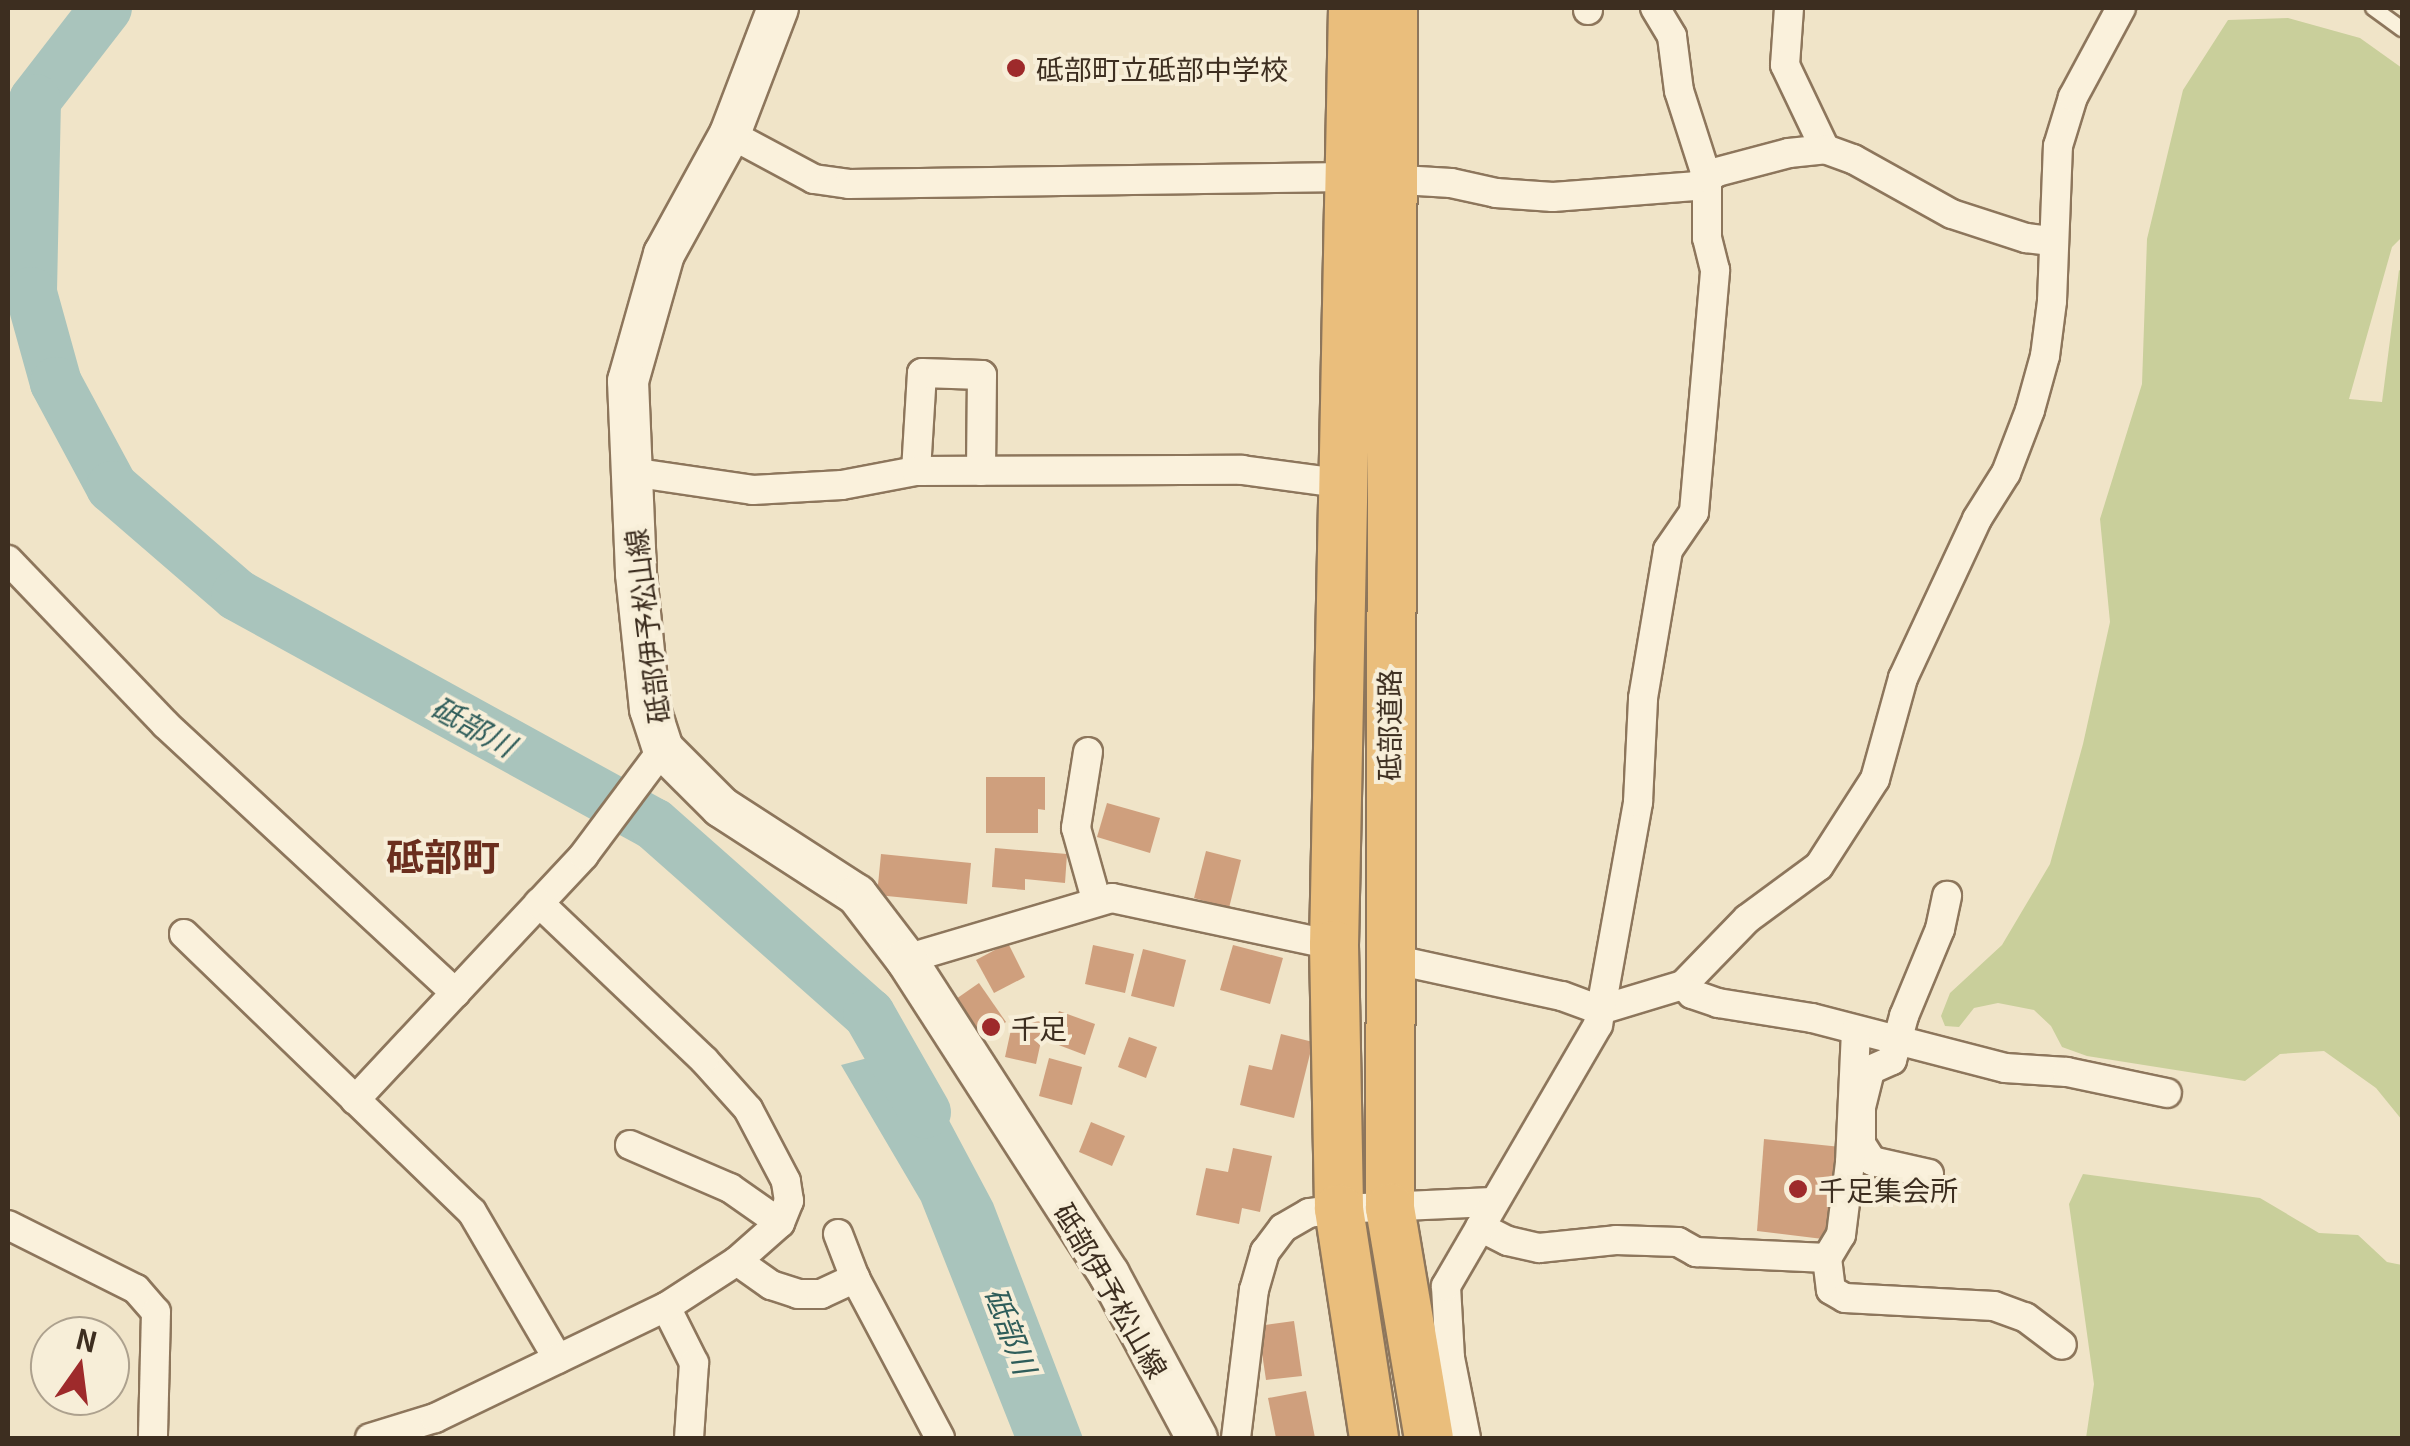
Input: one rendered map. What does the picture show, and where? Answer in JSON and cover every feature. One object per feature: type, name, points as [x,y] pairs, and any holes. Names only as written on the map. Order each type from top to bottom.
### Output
[{"type":"highway","name":"砥部道路","points":[[1353,8],[1371,178],[1390,1208],[1429,1438]]},
{"type":"highway","name":"砥部道路","points":[[1374,1438],[1339,1209],[1334,945],[1345,484],[1371,178],[1393,8]]},
{"type":"main road","name":"砥部伊予松山線","points":[[778,8],[730,134],[664,254],[628,380],[630,472],[650,709],[662,749],[721,807],[857,895],[906,959],[1108,1274],[1197,1438]]},
{"type":"street","points":[[1466,1438],[1450,1358],[1446,1286],[1598,1025],[1638,802],[1643,698],[1658,629],[1668,550],[1694,512],[1714,270],[1708,238],[1707,178],[1679,92],[1672,36],[1655,8]]},
{"type":"street","points":[[1789,8],[1785,65],[1824,149]]},
{"type":"street","points":[[1388,958],[1562,996],[1600,1010],[1684,986],[1747,919],[1819,866],[1874,779],[1904,678],[1977,519],[2006,474],[2030,410],[2047,338],[2063,130],[2073,97],[2121,8]]},
{"type":"street","points":[[730,134],[814,179],[849,184],[1371,178],[1554,197],[1695,186],[1707,178],[1789,152],[1824,149],[1853,159],[1952,214],[2026,238],[2052,241]]},
{"type":"street","points":[[916,471],[922,373],[982,375],[981,470]]},
{"type":"street","points":[[630,472],[753,490],[842,485],[916,471],[981,470],[1242,470],[1345,484]]},
{"type":"street","points":[[8,560],[165,724],[456,994]]},
{"type":"street","points":[[355,1100],[584,856],[662,749]]},
{"type":"street","points":[[1088,752],[1076,828],[1096,899]]},
{"type":"street","points":[[1929,1174],[1872,1161],[1861,1144],[1860,1107],[1870,1070],[1892,1060],[1940,929],[1947,896]]},
{"type":"street","points":[[906,959],[1096,899],[1112,898],[1334,945]]},
{"type":"street","points":[[370,1438],[435,1428],[558,1359],[666,1307],[737,1260],[780,1223],[790,1201],[786,1180],[748,1109],[704,1060],[539,904]]},
{"type":"street","points":[[184,934],[472,1212],[558,1359]]},
{"type":"street","points":[[1684,986],[1692,994],[1718,1003],[1856,1030],[2005,1068],[2067,1072],[2168,1093]]},
{"type":"street","points":[[1856,1030],[1850,1163],[1841,1235],[1828,1258],[1832,1290],[1845,1298],[1994,1306],[2025,1317],[2062,1345]]},
{"type":"street","points":[[630,1145],[730,1188],[780,1223]]},
{"type":"street","points":[[1236,1438],[1254,1290],[1266,1252],[1284,1228],[1309,1213],[1339,1209],[1494,1202]]},
{"type":"street","points":[[8,1225],[136,1289],[156,1312],[153,1438]]},
{"type":"street","points":[[1480,1227],[1508,1241],[1539,1248],[1631,1240],[1678,1242],[1696,1252],[1828,1258]]},
{"type":"street","points":[[838,1234],[855,1278],[940,1438]]},
{"type":"street","points":[[737,1260],[772,1285],[798,1294],[821,1294],[855,1278]]},
{"type":"street","points":[[666,1307],[694,1363],[689,1438]]},
{"type":"lane","points":[[2372,8],[2402,28]]},
{"type":"green space","points":[[2288,18],[2360,38],[2402,68],[2402,237],[2392,247],[2349,399],[2382,402],[2399,270],[2402,1120],[2376,1088],[2324,1051],[2280,1054],[2245,1081],[2087,1056],[2062,1047],[2051,1026],[2034,1010],[1998,1003],[1974,1008],[1959,1027],[1945,1026],[1941,1016],[1950,993],[2002,945],[2050,864],[2083,744],[2110,622],[2100,519],[2142,384],[2147,239],[2183,90],[2228,20]]},
{"type":"green space","points":[[2083,1174],[2260,1198],[2319,1233],[2358,1235],[2387,1262],[2402,1265],[2402,1438],[2086,1438],[2094,1384],[2069,1204]]},
{"type":"water","points":[[910,1047],[993,1203],[1083,1438],[1015,1438],[921,1201],[841,1065]]},
{"type":"building","points":[[986,777],[1045,777],[1045,810],[1038,809],[1038,833],[986,833]]},
{"type":"building","points":[[1107,803],[1160,818],[1150,853],[1097,837]]},
{"type":"building","points":[[995,848],[1067,854],[1065,883],[1025,879],[1025,890],[992,887]]},
{"type":"building","points":[[1206,851],[1241,860],[1229,908],[1194,898]]},
{"type":"building","points":[[881,854],[971,863],[967,904],[877,895]]},
{"type":"building","points":[[1008,943],[1025,977],[994,993],[976,960]]},
{"type":"building","points":[[1093,945],[1134,954],[1125,993],[1085,984]]},
{"type":"building","points":[[1233,945],[1283,958],[1270,1004],[1220,990]]},
{"type":"building","points":[[1143,949],[1186,960],[1174,1007],[1131,996]]},
{"type":"building","points":[[979,983],[1006,1022],[983,1038],[956,999]]},
{"type":"building","points":[[1059,1011],[1095,1024],[1085,1055],[1048,1041]]},
{"type":"building","points":[[1014,1016],[1045,1023],[1036,1064],[1005,1057]]},
{"type":"building","points":[[1281,1034],[1313,1042],[1294,1118],[1240,1105],[1249,1065],[1272,1070]]},
{"type":"building","points":[[1129,1037],[1157,1047],[1146,1078],[1118,1067]]},
{"type":"building","points":[[1049,1058],[1082,1067],[1072,1105],[1039,1096]]},
{"type":"building","points":[[1091,1122],[1125,1136],[1112,1166],[1079,1152]]},
{"type":"building","name":"千足集会所","points":[[1764,1139],[1841,1147],[1831,1240],[1757,1231]]},
{"type":"building","points":[[1233,1148],[1272,1156],[1260,1212],[1242,1208],[1239,1224],[1196,1215],[1206,1168],[1228,1172]]},
{"type":"building","points":[[1294,1321],[1302,1376],[1266,1380],[1258,1326]]},
{"type":"building","points":[[1306,1391],[1315,1438],[1276,1438],[1268,1398]]},
{"type":"waterway","name":"砥部川","points":[[106,8],[35,100],[31,293],[56,383],[112,487],[237,595],[654,824],[869,1014],[925,1112]]},
{"type":"place","name":"砥部町立砥部中学校","points":[[1016,68]]},
{"type":"place","name":"千足","points":[[991,1027]]},
{"type":"place","name":"千足集会所","points":[[1798,1189]]},
{"type":"district","name":"砥部町","points":[[443,855]]}]
